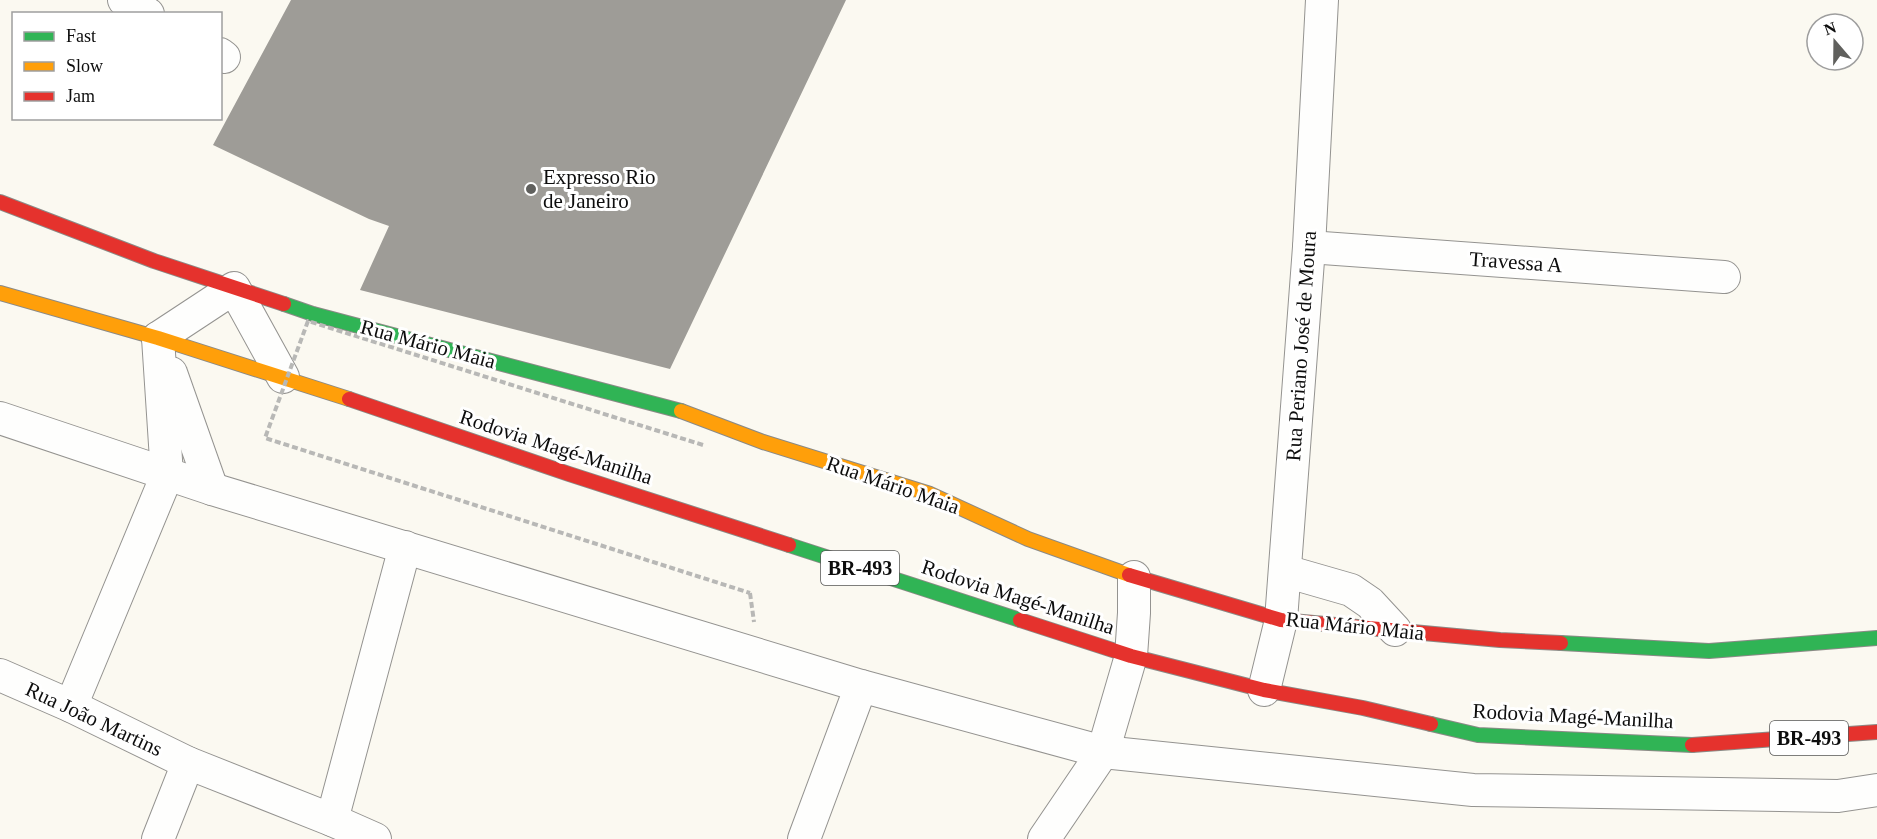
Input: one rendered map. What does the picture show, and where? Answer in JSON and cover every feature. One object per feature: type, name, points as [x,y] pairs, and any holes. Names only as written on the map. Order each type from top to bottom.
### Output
[{"type":"main road","name":"Rua Mário Maia","points":[[0,202],[154,261],[313,314],[680,411],[764,442],[930,494],[1028,539],[1134,577],[1281,620],[1500,640],[1709,651],[1877,638]]},
{"type":"main road","name":"Rodovia Magé-Manilha","points":[[0,293],[158,338],[284,378],[570,474],[1131,656],[1264,690],[1363,708],[1478,735],[1701,745],[1877,732]]},
{"type":"street","points":[[124,0],[145,12]]},
{"type":"street","name":"Rua Periano José de Moura","points":[[1264,690],[1281,620],[1309,247],[1322,0]]},
{"type":"street","name":"Travessa A","points":[[1309,247],[1724,277]]},
{"type":"street","points":[[158,338],[234,288],[284,378]]},
{"type":"street","points":[[71,706],[167,475],[158,338]]},
{"type":"street","points":[[158,338],[212,489]]},
{"type":"street","points":[[0,417],[212,489],[861,686],[1103,752],[1473,790],[1838,796],[1877,790]]},
{"type":"street","points":[[332,820],[405,547]]},
{"type":"street","points":[[1285,571],[1351,590],[1371,603],[1395,630]]},
{"type":"street","points":[[1044,839],[1103,752],[1131,656],[1134,577]]},
{"type":"street","name":"Rua João Martins","points":[[0,675],[71,706],[188,763],[375,839]]},
{"type":"street","points":[[804,839],[861,686]]},
{"type":"street","name":"Rua João Martins","points":[[158,839],[188,763]]},
{"type":"street","points":[[1838,796],[1877,774]]},
{"type":"path","points":[[703,445],[308,321],[265,438],[750,592]]},
{"type":"building","name":"Expresso Rio de Janeiro","points":[[291,0],[846,0],[670,369],[360,290],[389,226],[369,219],[213,145]]},
{"type":"traffic: fast","points":[[284,304],[313,314],[681,411]]},
{"type":"traffic: fast","points":[[789,545],[1020,620]]},
{"type":"traffic: fast","points":[[1561,643],[1709,651],[1877,638]]},
{"type":"traffic: fast","points":[[1431,724],[1478,735],[1692,745]]},
{"type":"traffic: slow","points":[[0,293],[158,338],[349,399]]},
{"type":"traffic: slow","points":[[681,411],[763,442],[930,494],[1028,539],[1129,575]]},
{"type":"traffic: jam","points":[[0,202],[154,261],[284,304]]},
{"type":"traffic: jam","points":[[349,399],[569,474],[789,545]]},
{"type":"traffic: jam","points":[[1129,575],[1281,620],[1500,640],[1561,643]]},
{"type":"traffic: jam","points":[[1020,620],[1131,656],[1264,690],[1363,708],[1431,724]]},
{"type":"traffic: jam","points":[[1692,745],[1877,732]]},
{"type":"place","name":"Expresso Rio de Janeiro","points":[[531,189]]}]
